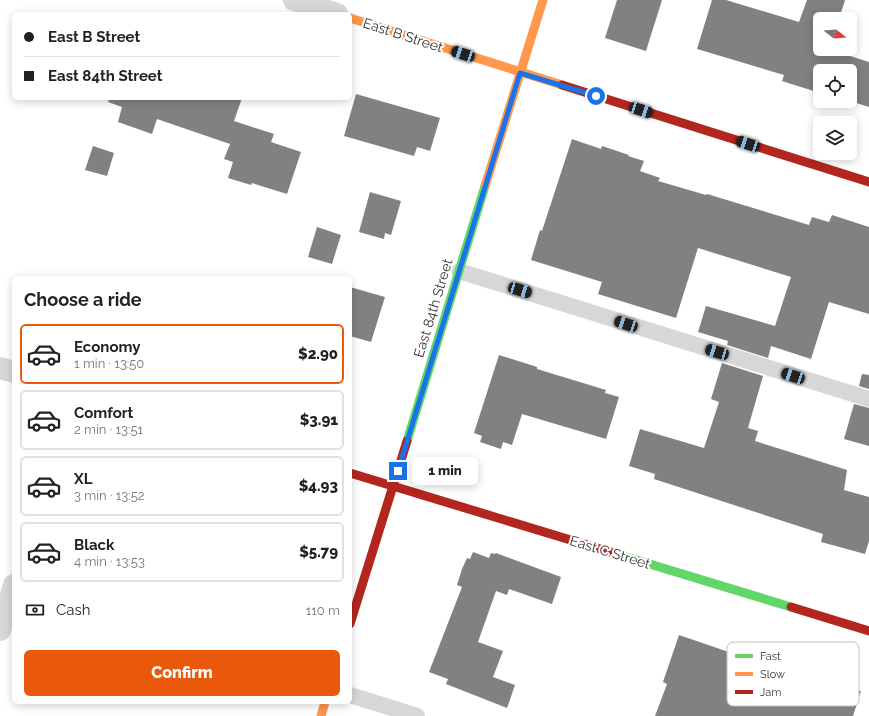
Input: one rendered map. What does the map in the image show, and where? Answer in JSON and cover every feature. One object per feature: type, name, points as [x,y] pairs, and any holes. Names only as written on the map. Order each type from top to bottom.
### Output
[{"type":"street","points":[[294,0],[331,12]]},
{"type":"street","name":"East 84th Street","points":[[352,618],[394,486],[543,0]]},
{"type":"street","name":"East B Street","points":[[352,19],[520,73],[869,182]]},
{"type":"street","points":[[0,368],[12,371]]},
{"type":"street","name":"East C Street","points":[[352,474],[869,631]]},
{"type":"street","points":[[0,630],[12,591]]},
{"type":"street","points":[[321,716],[324,704]]},
{"type":"lane","points":[[459,271],[869,400]]},
{"type":"lane","points":[[352,696],[417,716]]},
{"type":"building","points":[[617,0],[662,0],[646,51],[605,38]]},
{"type":"building","points":[[712,0],[726,0],[799,22],[807,0],[845,0],[841,12],[813,12],[813,56],[850,56],[869,62],[869,107],[857,103],[857,64],[813,64],[813,91],[782,81],[784,75],[697,49]]},
{"type":"building","points":[[356,94],[440,118],[430,151],[417,147],[414,156],[344,136]]},
{"type":"building","points":[[108,100],[241,100],[234,121],[274,134],[271,142],[301,152],[287,194],[252,183],[251,185],[228,178],[233,162],[224,159],[230,144],[157,119],[152,134],[118,122],[122,107],[108,102]]},
{"type":"building","points":[[572,139],[601,149],[602,146],[644,161],[640,171],[660,178],[658,181],[706,195],[707,194],[809,225],[812,217],[829,222],[832,215],[869,227],[869,314],[829,302],[811,359],[771,346],[768,358],[727,345],[728,341],[698,332],[706,306],[775,326],[791,277],[698,248],[676,318],[598,294],[602,282],[531,260]]},
{"type":"building","points":[[93,146],[114,153],[107,176],[85,170]]},
{"type":"building","points":[[370,192],[401,201],[391,235],[385,233],[384,239],[359,232]]},
{"type":"building","points":[[317,227],[341,235],[332,264],[308,257]]},
{"type":"building","points":[[352,288],[385,297],[371,342],[352,337]]},
{"type":"building","points":[[499,355],[537,367],[537,369],[606,390],[605,393],[619,397],[606,439],[522,414],[512,445],[503,442],[501,449],[480,442],[482,436],[474,433]]},
{"type":"building","points":[[722,363],[763,376],[748,428],[758,431],[755,441],[847,470],[844,490],[869,497],[869,541],[865,554],[821,542],[823,534],[654,479],[655,474],[629,466],[640,429],[704,448],[719,402],[711,399]]},
{"type":"building","points":[[862,374],[869,375],[869,389],[859,386]]},
{"type":"building","points":[[854,404],[869,408],[869,446],[844,439]]},
{"type":"building","points":[[473,552],[489,558],[491,553],[496,553],[561,577],[552,604],[509,589],[507,595],[496,591],[478,642],[503,651],[493,677],[515,685],[507,708],[446,684],[448,679],[429,672],[462,587],[457,585],[462,569],[467,558],[470,559]]},
{"type":"building","points":[[679,635],[727,651],[727,706],[856,706],[853,716],[655,716],[667,684],[663,682]]},
{"type":"traffic: fast","points":[[407,441],[485,186]]},
{"type":"traffic: fast","points":[[620,555],[791,607]]},
{"type":"traffic: slow","points":[[485,186],[543,0]]},
{"type":"traffic: slow","points":[[352,19],[562,85]]},
{"type":"traffic: slow","points":[[321,716],[324,704]]},
{"type":"traffic: jam","points":[[562,85],[869,182]]},
{"type":"traffic: jam","points":[[352,618],[407,441]]},
{"type":"traffic: jam","points":[[352,474],[620,555]]},
{"type":"traffic: jam","points":[[791,607],[869,631]]},
{"type":"route","points":[[398,471],[520,73],[596,96]]}]
